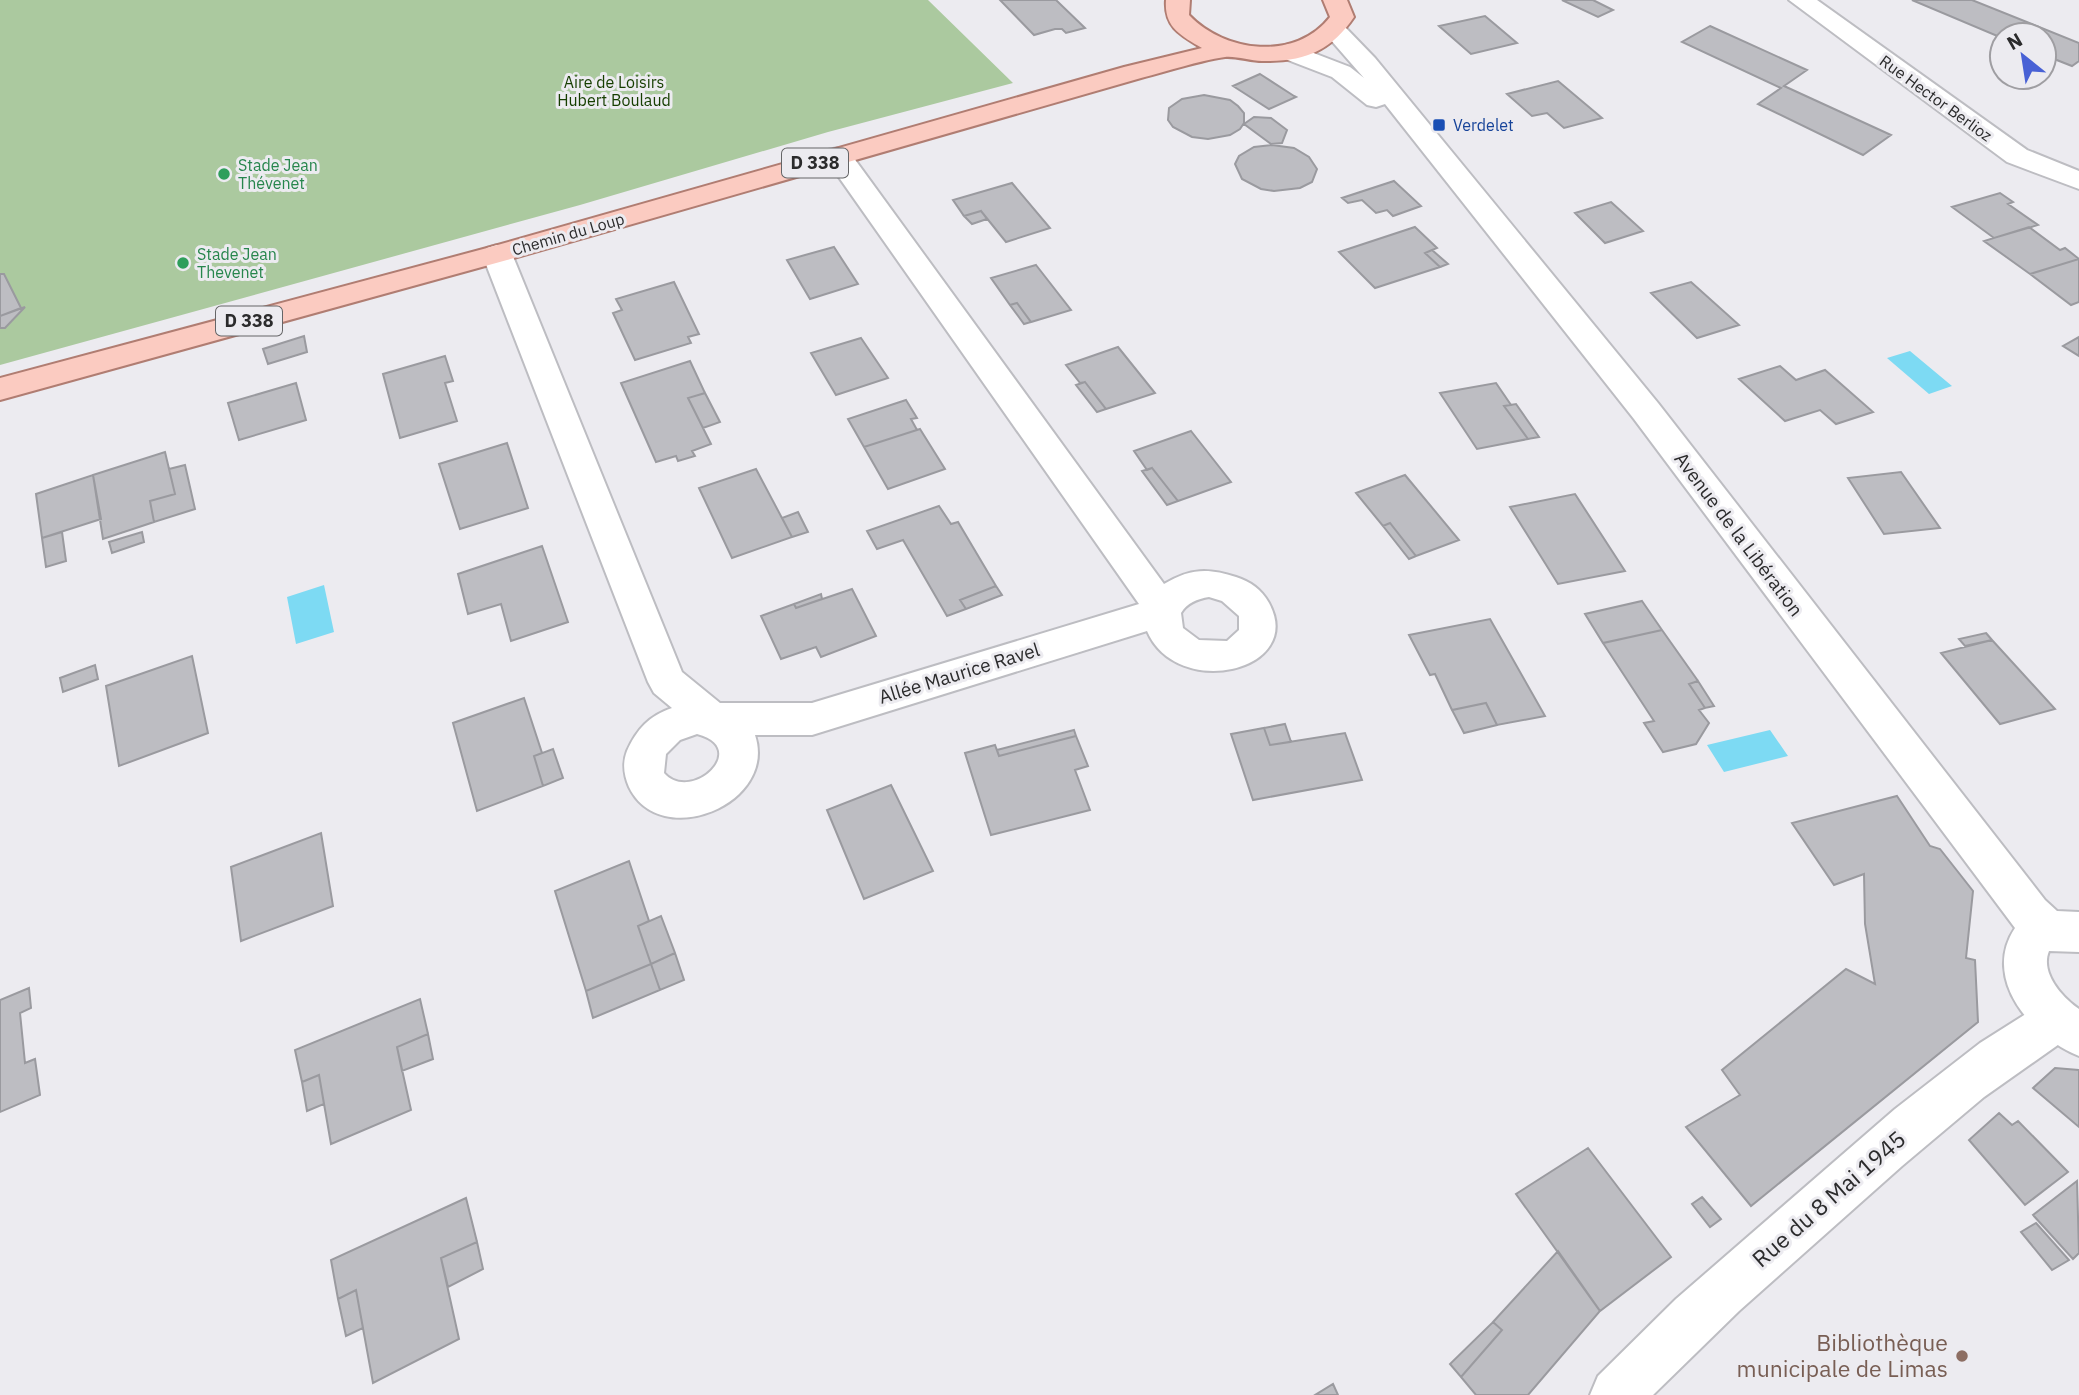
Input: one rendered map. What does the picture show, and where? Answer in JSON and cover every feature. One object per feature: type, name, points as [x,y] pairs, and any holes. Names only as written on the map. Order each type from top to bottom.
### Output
[{"type":"main road","points":[[1178,0],[1178,16],[1184,26],[1210,43],[1228,49],[1269,54],[1289,52],[1324,40],[1335,31],[1342,17],[1335,0]]},
{"type":"main road","name":"Chemin du Loup","points":[[1133,72],[1184,26]]},
{"type":"main road","name":"Chemin du Loup","points":[[0,389],[497,254],[1133,72],[1228,49]]},
{"type":"street","name":"Rue Hector Berlioz","points":[[1801,0],[2017,156],[2079,181]]},
{"type":"street","name":"Avenue de la Libération","points":[[1335,31],[1366,63],[1646,411],[2031,914],[2063,931]]},
{"type":"street","name":"Avenue de la Libération","points":[[1289,52],[1341,72],[1427,139]]},
{"type":"street","name":"Allée Maurice Ravel","points":[[497,254],[667,682],[712,719],[812,719],[1164,611],[838,156]]},
{"type":"street","points":[[2063,931],[2034,938],[2025,950],[2023,965],[2027,984],[2039,1003],[2068,1027]]},
{"type":"street","name":"Rue du 8 Mai 1945","points":[[1617,1395],[1680,1328],[1901,1135],[2014,1046],[2068,1027]]},
{"type":"green space","name":"Stade Jean Thevenet","points":[[0,0],[928,0],[1013,83],[828,132],[580,205],[0,365]]},
{"type":"water","points":[[1910,351],[1952,386],[1929,394],[1887,358]]},
{"type":"water","points":[[324,585],[334,632],[296,644],[287,597]]},
{"type":"water","points":[[1770,730],[1788,756],[1724,772],[1707,745]]},
{"type":"building","points":[[1000,0],[1056,0],[1085,28],[1066,33],[1062,29],[1055,29],[1034,35]]},
{"type":"building","points":[[1562,0],[1593,0],[1613,10],[1598,17]]},
{"type":"building","points":[[1912,0],[1972,0],[2024,21],[1988,21],[1988,32]]},
{"type":"building","points":[[1485,16],[1517,43],[1471,54],[1439,26]]},
{"type":"building","points":[[1710,26],[1807,70],[1784,86],[1891,135],[1863,155],[1758,104],[1781,88],[1682,42]]},
{"type":"building","points":[[2058,35],[2079,43],[2079,61],[2072,66],[2058,60]]},
{"type":"building","points":[[1260,74],[1296,97],[1269,109],[1233,86]]},
{"type":"building","points":[[1558,81],[1602,118],[1564,128],[1547,113],[1532,116],[1507,94]]},
{"type":"building","points":[[1204,95],[1230,100],[1238,106],[1244,113],[1244,123],[1240,129],[1230,135],[1208,139],[1192,137],[1173,127],[1168,120],[1169,108],[1182,99]]},
{"type":"building","points":[[1254,117],[1271,118],[1287,130],[1282,143],[1271,144],[1244,124]]},
{"type":"building","points":[[1272,145],[1294,148],[1309,157],[1317,169],[1312,182],[1300,188],[1274,191],[1261,189],[1242,179],[1235,164],[1239,156],[1254,147]]},
{"type":"building","points":[[1394,181],[1421,206],[1393,216],[1387,210],[1376,213],[1362,200],[1348,203],[1342,198]]},
{"type":"building","points":[[1012,183],[1050,228],[1006,242],[981,211],[964,216],[953,200]]},
{"type":"building","points":[[2000,193],[2013,202],[2008,204],[2038,225],[1994,238],[1952,207]]},
{"type":"building","points":[[1611,202],[1643,231],[1605,243],[1575,213]]},
{"type":"building","points":[[981,211],[987,219],[972,224],[964,216]]},
{"type":"building","points":[[1415,227],[1437,248],[1425,253],[1440,267],[1375,288],[1339,252]]},
{"type":"building","points":[[2029,227],[2060,250],[2065,248],[2079,259],[2030,274],[1984,241]]},
{"type":"building","points":[[834,247],[858,284],[810,299],[787,260]]},
{"type":"building","points":[[1432,250],[1448,264],[1440,267],[1425,253]]},
{"type":"building","points":[[2079,259],[2079,302],[2071,305],[2030,274]]},
{"type":"building","points":[[1036,265],[1071,310],[1031,322],[1017,303],[1010,305],[991,278]]},
{"type":"building","points":[[0,274],[4,274],[21,308],[0,316]]},
{"type":"building","points":[[674,282],[699,334],[688,337],[691,343],[635,360],[613,313],[622,310],[616,299]]},
{"type":"building","points":[[1691,282],[1739,325],[1697,338],[1651,293]]},
{"type":"building","points":[[1017,303],[1031,322],[1024,324],[1010,305]]},
{"type":"building","points":[[25,307],[5,328],[0,328],[0,316]]},
{"type":"building","points":[[304,336],[307,352],[268,364],[263,349]]},
{"type":"building","points":[[2079,337],[2079,356],[2063,346]]},
{"type":"building","points":[[861,338],[888,378],[836,395],[811,353]]},
{"type":"building","points":[[1118,347],[1155,393],[1106,409],[1085,382],[1080,383],[1066,365]]},
{"type":"building","points":[[445,356],[453,381],[445,383],[457,421],[400,438],[383,374]]},
{"type":"building","points":[[690,361],[705,393],[688,398],[711,444],[692,451],[695,456],[678,461],[676,456],[656,462],[621,383]]},
{"type":"building","points":[[1780,366],[1796,380],[1825,370],[1873,412],[1836,424],[1820,410],[1785,421],[1739,379]]},
{"type":"building","points":[[1085,382],[1106,409],[1097,412],[1076,385]]},
{"type":"building","points":[[296,383],[306,420],[239,440],[228,403]]},
{"type":"building","points":[[1496,383],[1511,405],[1504,406],[1528,439],[1477,449],[1440,393]]},
{"type":"building","points":[[705,393],[720,422],[703,428],[688,398]]},
{"type":"building","points":[[906,400],[917,418],[911,419],[917,430],[864,447],[848,419]]},
{"type":"building","points":[[1516,404],[1539,437],[1528,439],[1504,406]]},
{"type":"building","points":[[920,429],[945,469],[888,489],[864,447]]},
{"type":"building","points":[[1191,431],[1231,482],[1178,501],[1152,468],[1147,470],[1134,451]]},
{"type":"building","points":[[507,443],[528,508],[460,529],[439,464]]},
{"type":"building","points":[[165,452],[175,494],[150,501],[154,522],[103,539],[93,475]]},
{"type":"building","points":[[185,465],[195,509],[154,522],[150,501],[175,494],[169,469]]},
{"type":"building","points":[[1152,468],[1178,501],[1167,505],[1142,471]]},
{"type":"building","points":[[756,469],[792,537],[732,558],[699,488]]},
{"type":"building","points":[[1901,472],[1940,528],[1884,534],[1848,478]]},
{"type":"building","points":[[93,475],[101,519],[42,538],[36,494]]},
{"type":"building","points":[[1405,475],[1459,540],[1416,556],[1390,523],[1383,526],[1356,493]]},
{"type":"building","points":[[1575,494],[1625,571],[1558,584],[1510,507]]},
{"type":"building","points":[[939,506],[951,524],[958,522],[996,586],[960,600],[966,609],[947,616],[903,540],[877,549],[867,531]]},
{"type":"building","points":[[798,512],[808,532],[792,537],[782,518]]},
{"type":"building","points":[[1390,523],[1416,556],[1409,559],[1383,526]]},
{"type":"building","points":[[62,532],[66,561],[46,567],[42,538]]},
{"type":"building","points":[[142,532],[144,542],[112,553],[109,542]]},
{"type":"building","points":[[542,546],[568,622],[511,641],[501,604],[468,614],[458,574]]},
{"type":"building","points":[[996,586],[1002,595],[966,609],[960,600]]},
{"type":"building","points":[[852,589],[876,636],[821,657],[816,647],[781,659],[761,616],[794,604],[796,608]]},
{"type":"building","points":[[821,594],[822,599],[796,608],[794,604]]},
{"type":"building","points":[[1642,601],[1662,630],[1603,643],[1585,614]]},
{"type":"building","points":[[1490,619],[1545,716],[1497,725],[1486,703],[1452,710],[1435,674],[1430,675],[1409,635]]},
{"type":"building","points":[[1662,630],[1698,681],[1689,684],[1705,708],[1699,710],[1709,723],[1696,744],[1663,752],[1644,723],[1654,721],[1603,643]]},
{"type":"building","points":[[1986,633],[1992,640],[1965,646],[1959,639]]},
{"type":"building","points":[[1992,640],[2055,709],[2000,724],[1941,653]]},
{"type":"building","points":[[192,656],[208,733],[119,766],[106,686]]},
{"type":"building","points":[[95,665],[98,679],[63,692],[60,678]]},
{"type":"building","points":[[1698,681],[1714,706],[1705,708],[1689,684]]},
{"type":"building","points":[[524,698],[542,753],[534,756],[543,786],[477,811],[453,723]]},
{"type":"building","points":[[1486,703],[1497,725],[1464,733],[1452,710]]},
{"type":"building","points":[[1285,724],[1291,742],[1270,745],[1264,728]]},
{"type":"building","points":[[1264,728],[1270,745],[1345,733],[1362,780],[1253,800],[1231,734]]},
{"type":"building","points":[[1074,730],[1076,736],[999,756],[997,750]]},
{"type":"building","points":[[1076,736],[1088,766],[1075,770],[1090,810],[991,835],[965,753],[995,745],[999,756]]},
{"type":"building","points":[[553,749],[563,778],[543,786],[534,756]]},
{"type":"building","points":[[891,785],[933,871],[864,899],[827,810]]},
{"type":"building","points":[[1897,796],[1930,846],[1940,849],[1973,891],[1966,958],[1975,960],[1978,1022],[1751,1206],[1686,1127],[1740,1095],[1722,1070],[1846,969],[1875,984],[1865,924],[1864,874],[1834,885],[1792,823]]},
{"type":"building","points":[[321,833],[333,906],[241,941],[231,867]]},
{"type":"building","points":[[629,861],[649,921],[638,926],[651,964],[586,991],[555,891]]},
{"type":"building","points":[[661,916],[675,953],[651,964],[638,926]]},
{"type":"building","points":[[675,953],[684,980],[660,990],[651,964]]},
{"type":"building","points":[[651,964],[660,990],[593,1018],[586,991]]},
{"type":"building","points":[[29,988],[31,1008],[20,1013],[25,1063],[35,1059],[40,1095],[0,1112],[0,1000]]},
{"type":"building","points":[[420,999],[428,1034],[397,1047],[411,1110],[331,1144],[319,1075],[302,1082],[295,1050]]},
{"type":"building","points":[[428,1034],[433,1059],[402,1071],[397,1047]]},
{"type":"building","points":[[2055,1068],[2079,1070],[2079,1127],[2033,1088]]},
{"type":"building","points":[[319,1075],[324,1104],[307,1111],[302,1082]]},
{"type":"building","points":[[1999,1113],[2012,1125],[2018,1121],[2068,1172],[2025,1205],[1969,1140]]},
{"type":"building","points":[[1588,1148],[1671,1257],[1600,1311],[1516,1194]]},
{"type":"building","points":[[2077,1181],[2079,1253],[2073,1259],[2033,1215]]},
{"type":"building","points":[[1702,1197],[1721,1219],[1710,1227],[1692,1204]]},
{"type":"building","points":[[466,1198],[477,1242],[441,1258],[459,1339],[373,1383],[356,1290],[338,1299],[331,1260]]},
{"type":"building","points":[[2036,1223],[2069,1260],[2052,1270],[2021,1232]]},
{"type":"building","points":[[477,1242],[483,1269],[448,1287],[441,1258]]},
{"type":"building","points":[[1558,1251],[1600,1311],[1528,1395],[1476,1395],[1461,1377],[1502,1330],[1493,1322]]},
{"type":"building","points":[[356,1290],[363,1328],[346,1336],[338,1299]]},
{"type":"building","points":[[1493,1322],[1502,1330],[1461,1377],[1450,1364]]},
{"type":"building","points":[[1333,1384],[1338,1395],[1315,1395]]},
{"type":"place","name":"Verdelet","points":[[1439,125]]},
{"type":"place","name":"Stade Jean Thévenet","points":[[224,174]]},
{"type":"place","name":"Stade Jean Thevenet","points":[[183,263]]},
{"type":"place","name":"Bibliothèque municipale de Limas","points":[[1962,1356]]},
{"type":"park label","name":"Aire de Loisirs Hubert Boulaud","points":[[614,91]]}]
